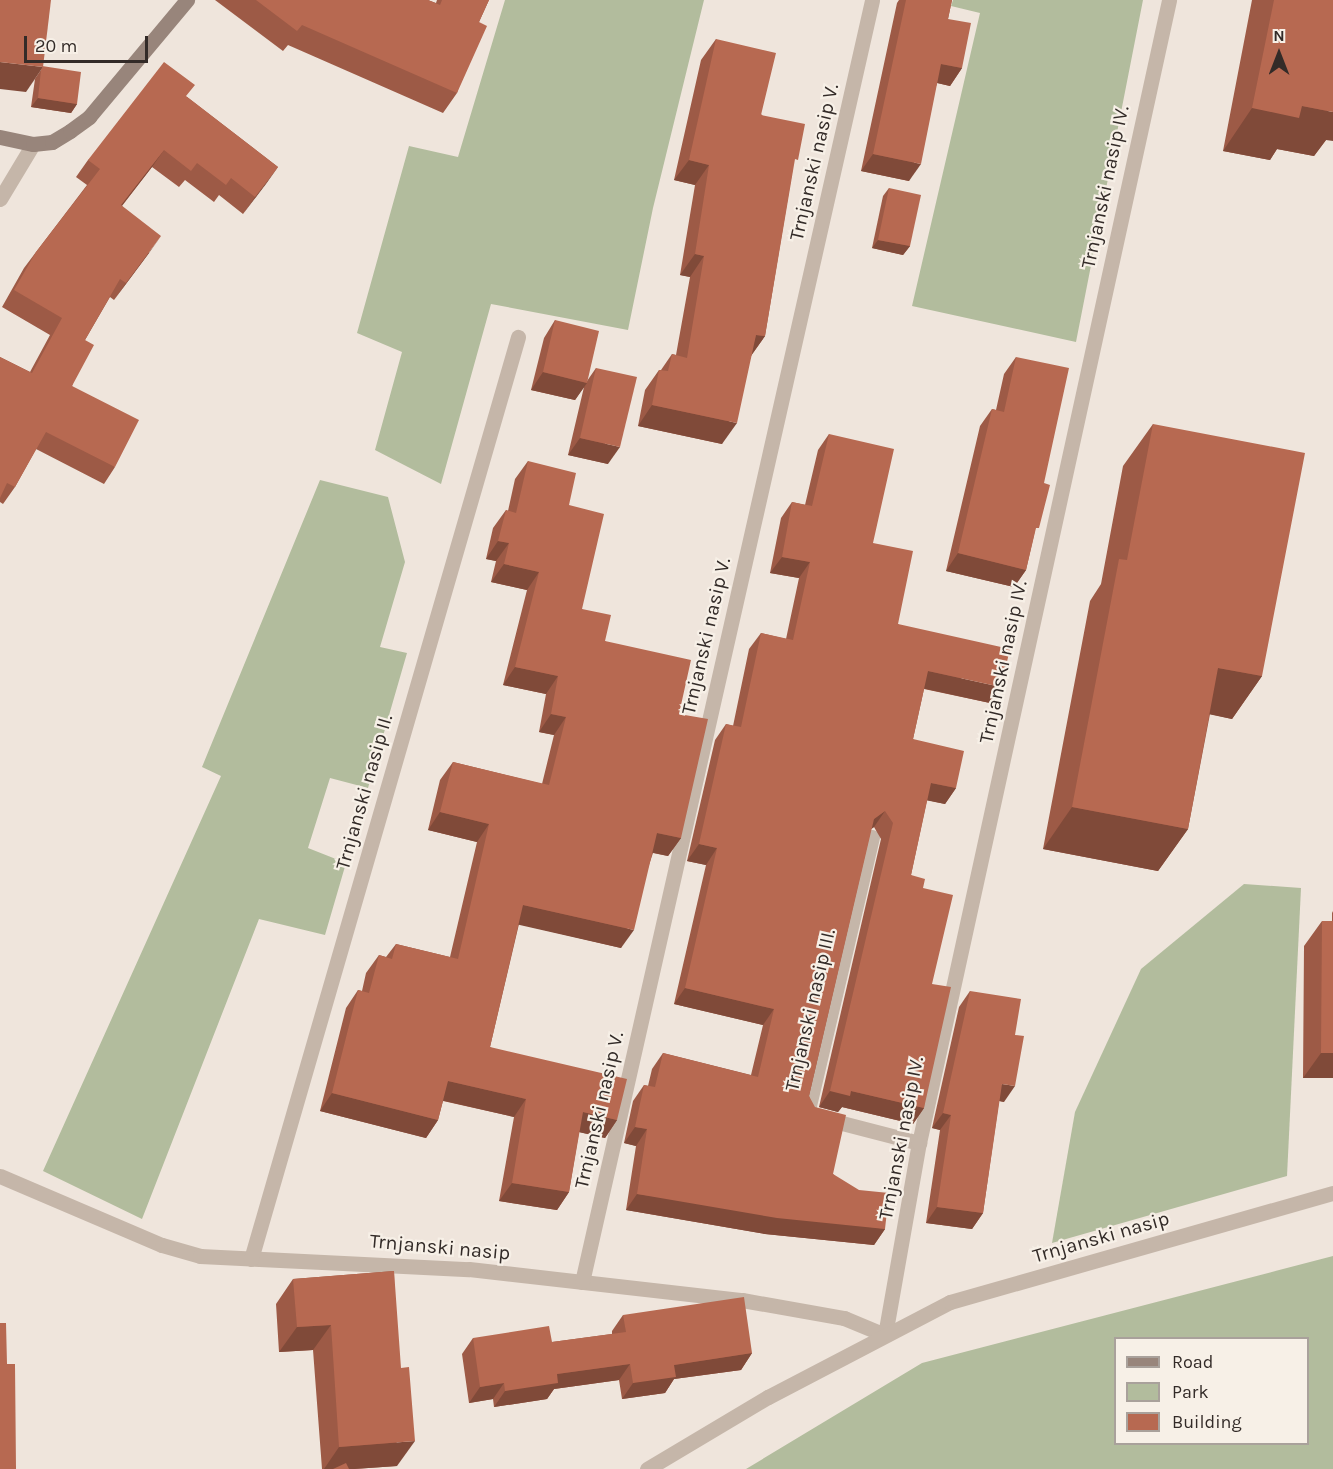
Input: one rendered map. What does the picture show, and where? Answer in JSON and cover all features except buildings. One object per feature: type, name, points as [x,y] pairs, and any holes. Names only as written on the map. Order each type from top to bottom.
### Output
[{"type":"street","points":[[0,136],[33,144],[52,142],[89,117],[187,0]]},
{"type":"street","name":"Trnjanski nasip V.","points":[[582,1282],[872,0]]},
{"type":"street","name":"Trnjanski nasip IV.","points":[[885,1335],[920,1143],[1169,0]]},
{"type":"street","points":[[0,199],[33,144]]},
{"type":"street","name":"Trnjanski nasip II.","points":[[251,1259],[518,337]]},
{"type":"street","name":"Trnjanski nasip III.","points":[[873,837],[807,1114],[920,1143]]},
{"type":"street","name":"Trnjanski nasip","points":[[0,1176],[162,1245],[201,1256],[386,1263],[582,1282],[805,1310],[844,1318],[885,1335]]},
{"type":"street","name":"Trnjanski nasip","points":[[647,1469],[768,1397],[950,1302],[1333,1193]]},
{"type":"green space","points":[[505,0],[704,0],[653,208],[628,330],[491,304],[441,484],[375,450],[402,352],[357,333],[409,146],[458,157]]},
{"type":"green space","points":[[953,0],[1143,0],[1076,342],[912,306],[980,13],[951,6]]},
{"type":"green space","points":[[320,480],[388,497],[405,562],[380,647],[407,653],[368,788],[330,778],[308,848],[346,863],[325,935],[259,919],[142,1219],[43,1171],[221,776],[202,767]]},
{"type":"green space","points":[[1244,884],[1301,888],[1287,1176],[1052,1243],[1075,1112],[1141,969]]},
{"type":"green space","points":[[1333,1256],[1333,1469],[746,1469],[922,1363]]}]
